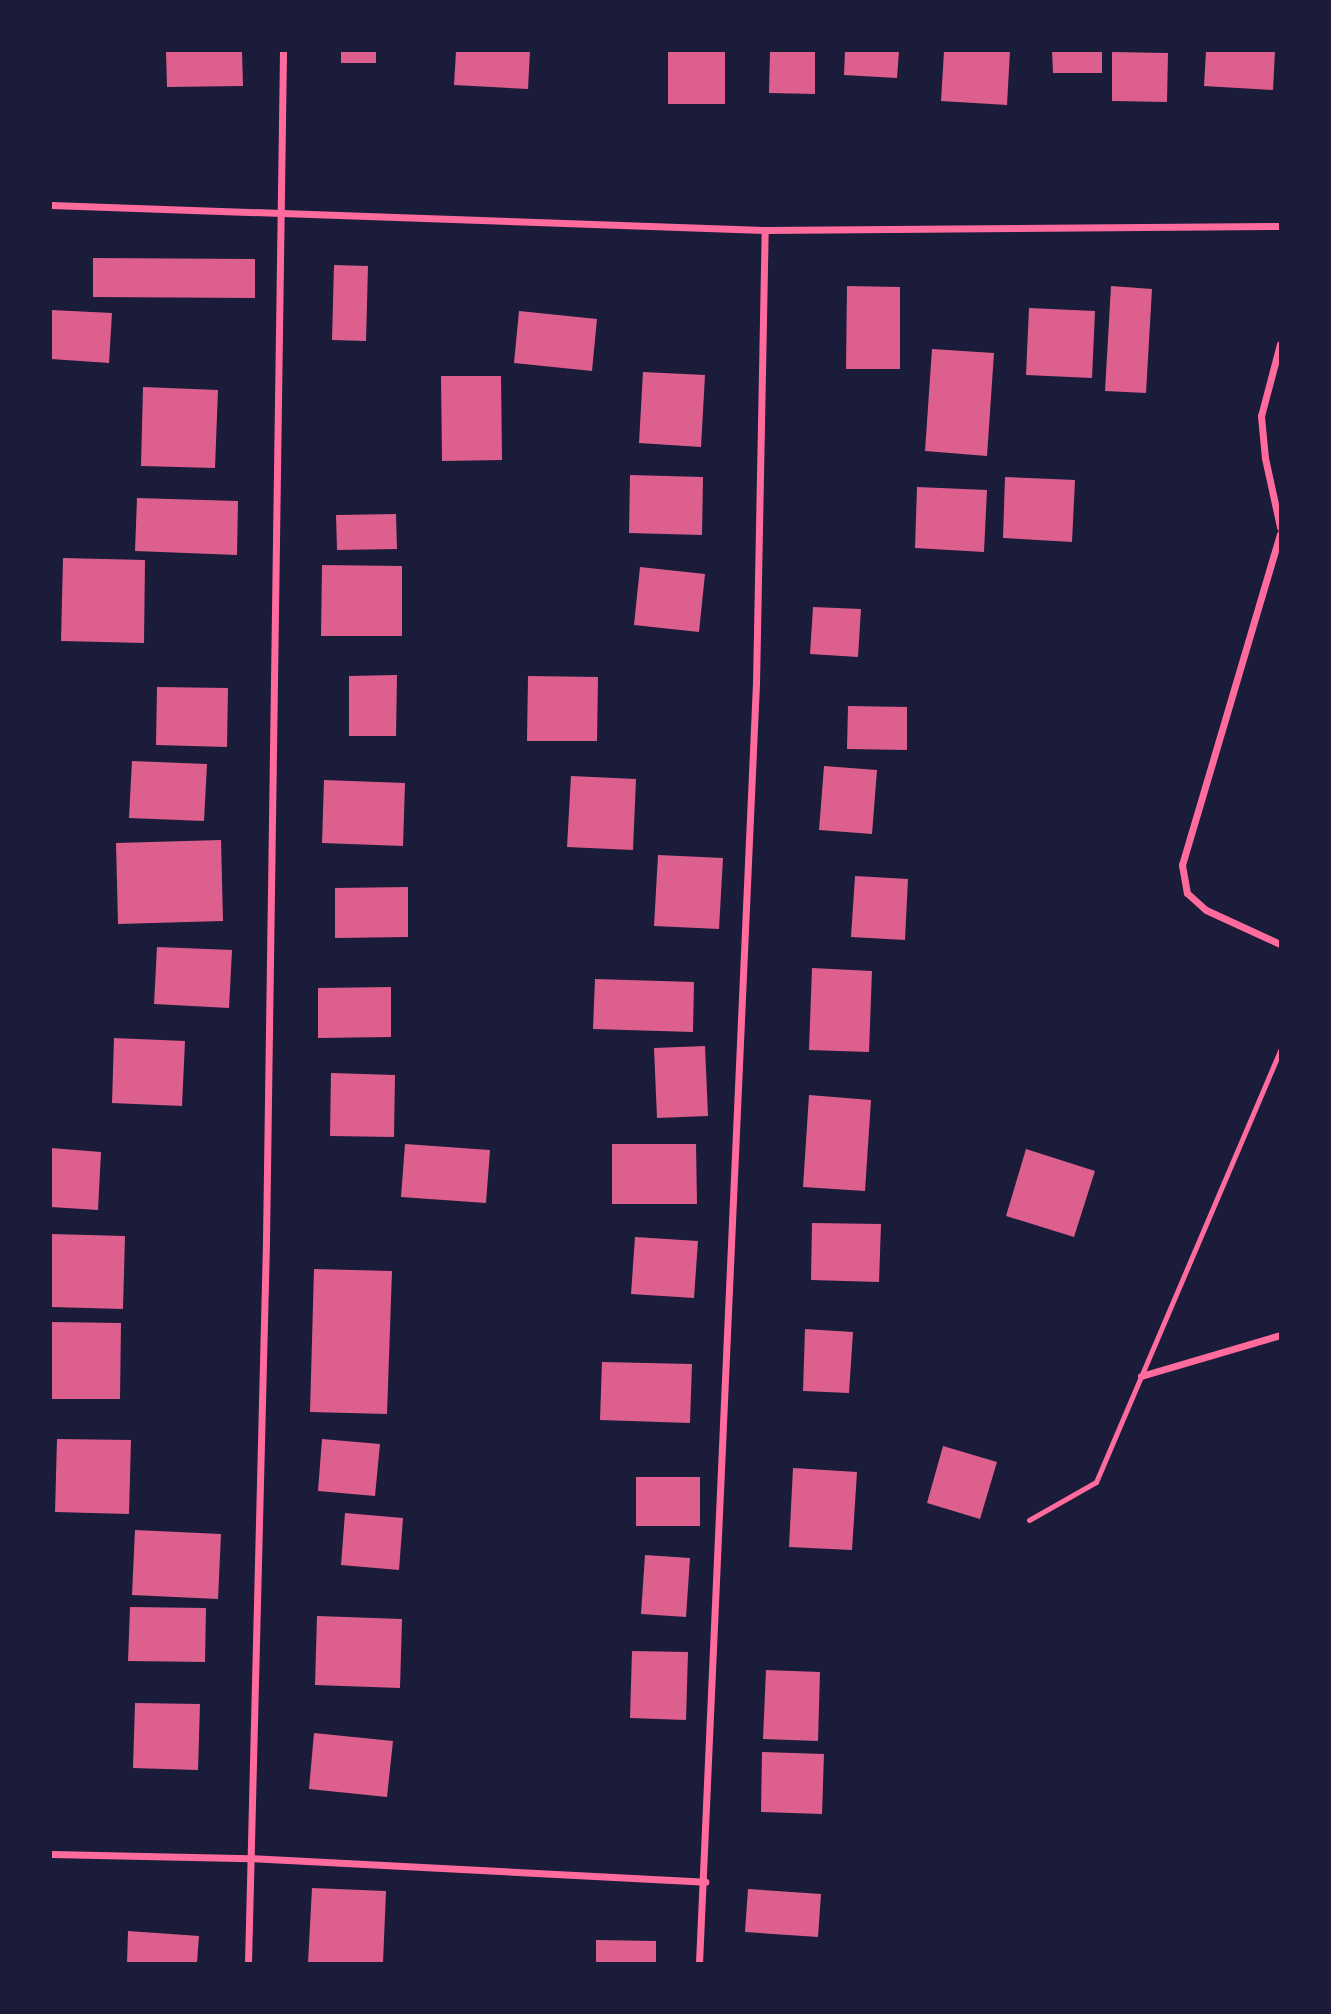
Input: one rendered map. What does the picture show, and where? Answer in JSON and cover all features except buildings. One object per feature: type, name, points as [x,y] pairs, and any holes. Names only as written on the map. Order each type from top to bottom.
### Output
[{"type":"street","points":[[248,1963],[266,1240],[283,51]]},
{"type":"street","points":[[51,205],[765,230],[1280,226]]},
{"type":"street","points":[[699,1963],[705,1882],[756,684],[765,230]]},
{"type":"street","points":[[1280,344],[1261,416],[1265,458],[1280,527]]},
{"type":"street","points":[[1280,534],[1182,865],[1187,892],[1206,910],[1280,944]]},
{"type":"street","points":[[1141,1376],[1280,1335]]},
{"type":"street","points":[[51,1854],[250,1858],[705,1882]]},
{"type":"lane","points":[[1028,1520],[1096,1482],[1280,1050]]}]
